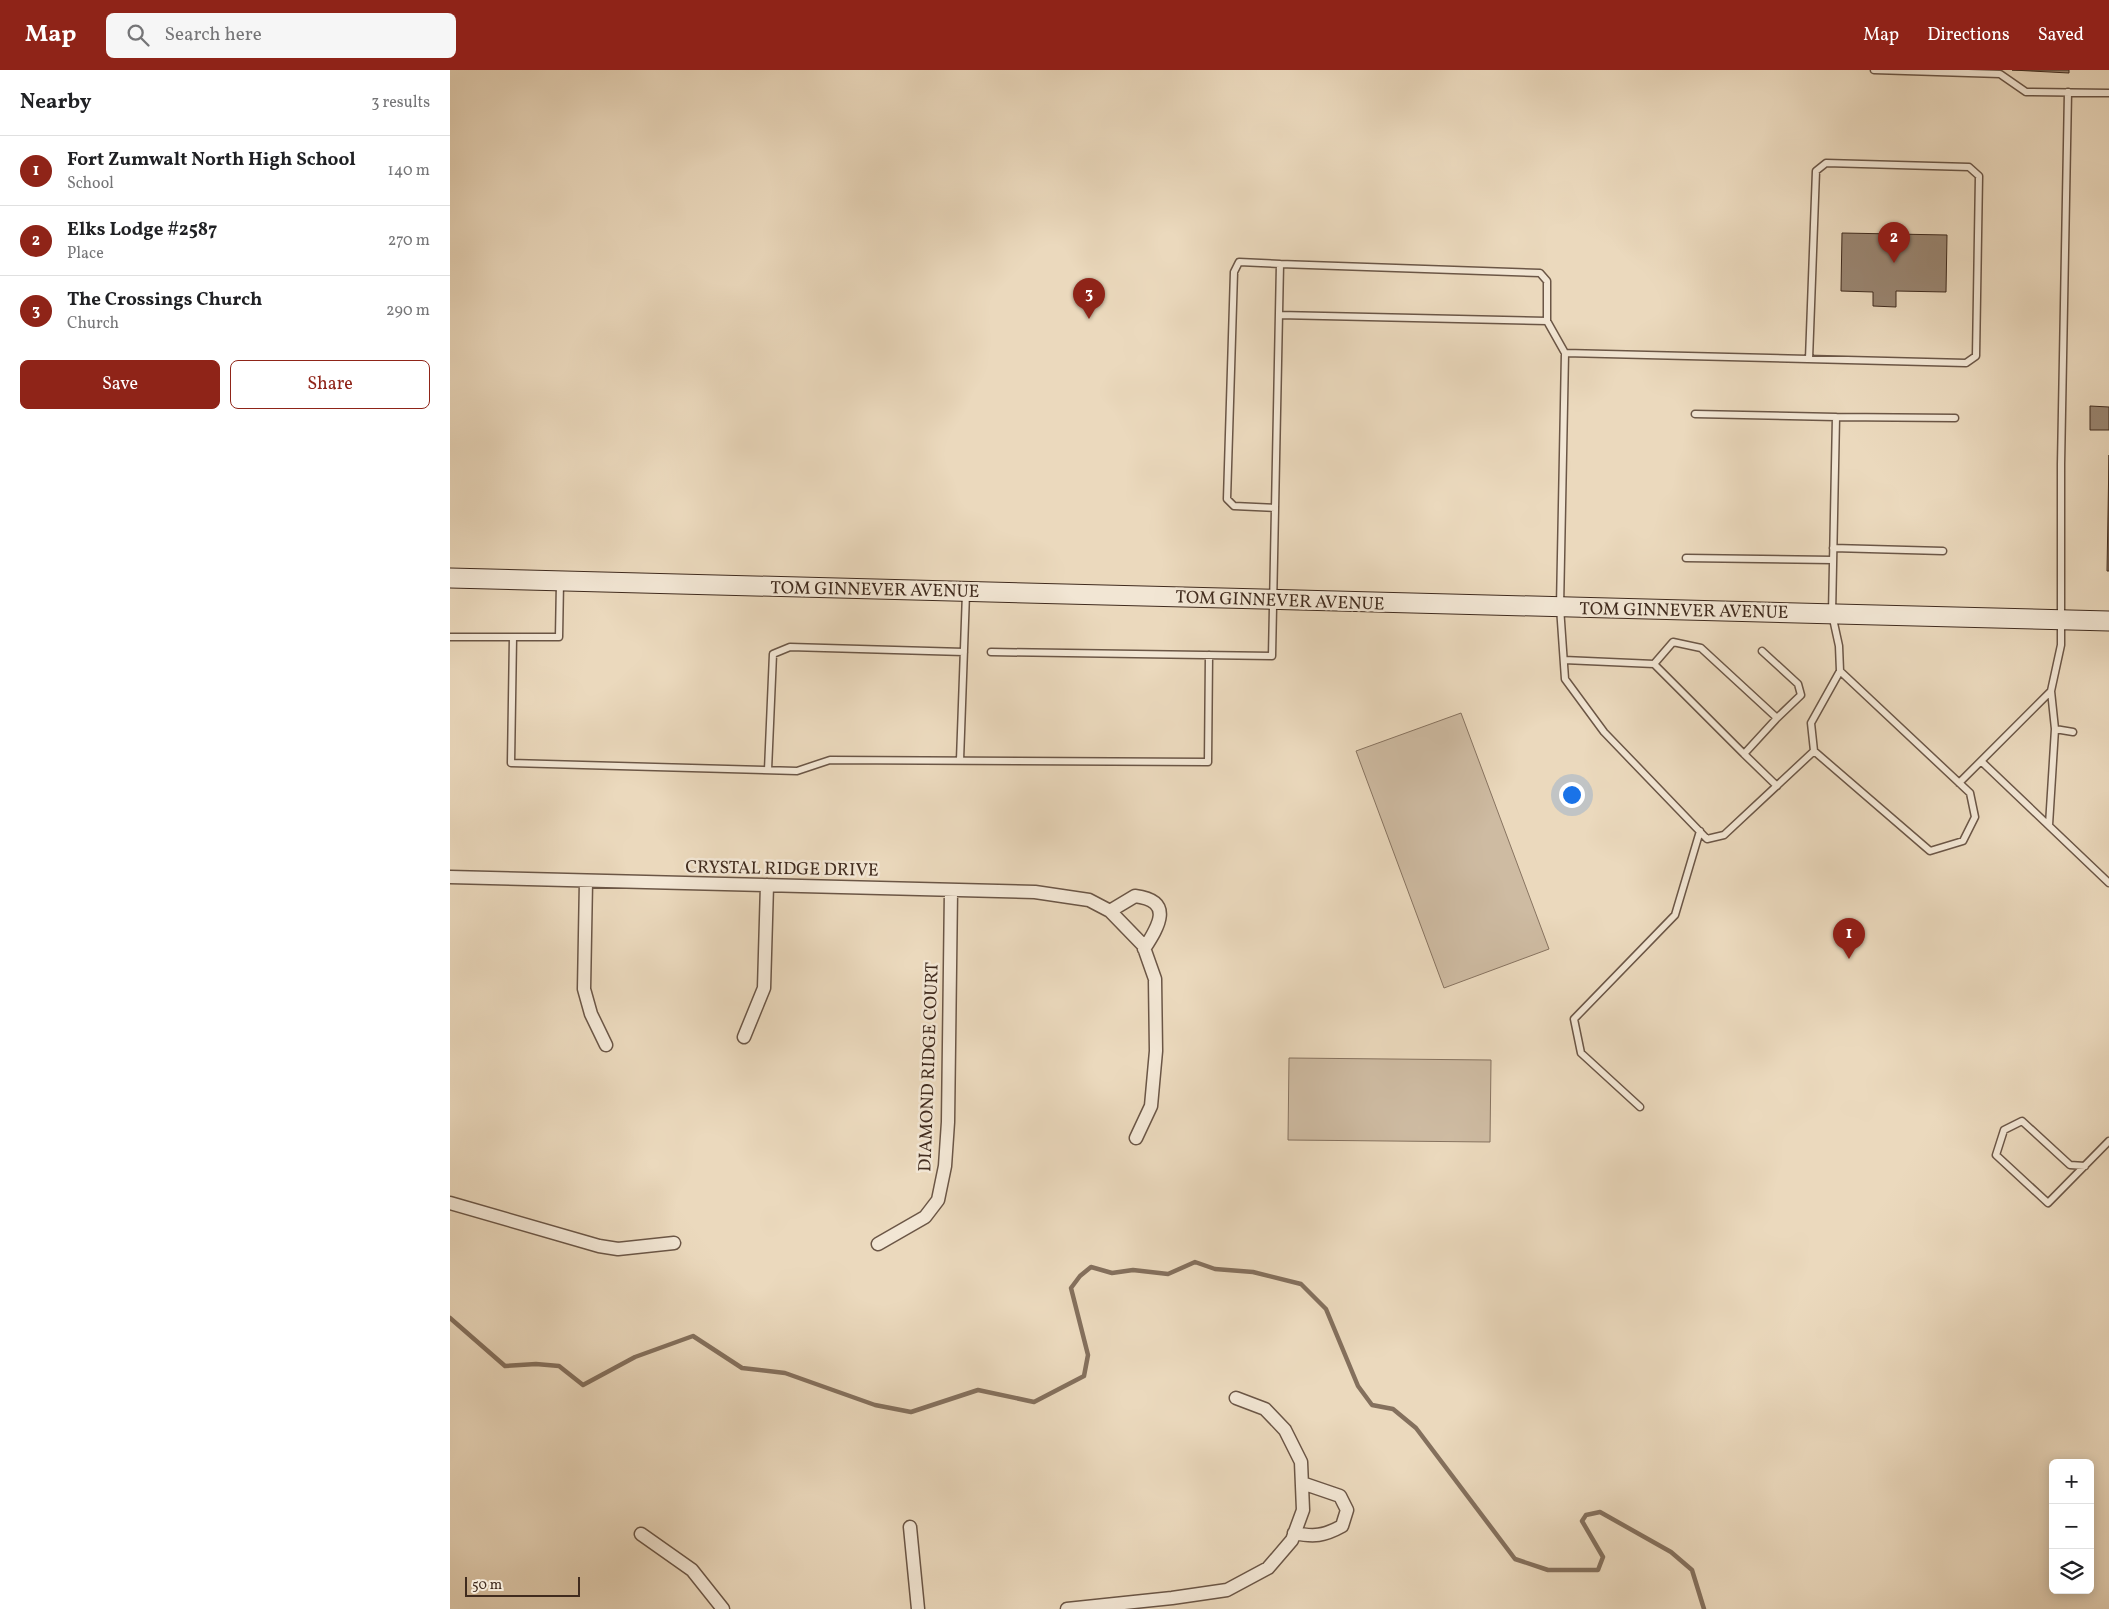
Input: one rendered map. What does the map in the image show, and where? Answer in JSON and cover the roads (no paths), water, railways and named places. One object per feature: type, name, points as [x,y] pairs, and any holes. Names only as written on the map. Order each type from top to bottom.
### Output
[{"type":"main road","name":"TOM GINNEVER AVENUE","points":[[450,578],[2109,621]]},
{"type":"street","name":"CRYSTAL RIDGE DRIVE","points":[[450,877],[1035,892],[1089,900],[1110,911],[1144,949],[1155,979],[1156,1051],[1150,1106],[1136,1138]]},
{"type":"street","points":[[586,881],[584,989],[591,1014],[606,1045]]},
{"type":"street","points":[[744,1037],[764,988],[766,885]]},
{"type":"street","name":"DIAMOND RIDGE COURT","points":[[878,1244],[925,1217],[938,1200],[945,1166],[948,1122],[951,890]]},
{"type":"street","points":[[1110,911],[1136,896],[1153,900],[1158,906],[1161,916],[1154,933],[1144,949]]},
{"type":"street","points":[[450,1203],[618,1249],[674,1243]]},
{"type":"street","points":[[1067,1609],[1172,1598],[1226,1590],[1268,1568],[1292,1540],[1302,1510],[1301,1462],[1286,1430],[1266,1409],[1236,1398]]},
{"type":"street","points":[[1294,1533],[1309,1536],[1328,1534],[1342,1526],[1347,1510],[1340,1496],[1302,1483]]},
{"type":"street","points":[[910,1527],[918,1609]]},
{"type":"street","points":[[641,1534],[692,1570],[723,1609]]},
{"type":"lane","points":[[1874,70],[2000,74],[2026,92],[2109,93]]},
{"type":"lane","points":[[2049,825],[2055,729],[2051,691],[2060,644],[2061,454],[2068,92]]},
{"type":"lane","points":[[1565,353],[1966,363],[1976,356],[1979,176],[1969,168],[1826,163],[1816,171],[1810,359]]},
{"type":"lane","points":[[1276,508],[1234,506],[1227,500],[1234,272],[1239,262],[1540,273],[1547,281],[1547,321],[1565,353],[1560,607],[1565,679],[1604,732],[1707,839],[1724,835],[1814,751]]},
{"type":"lane","points":[[991,652],[1272,656],[1280,264]]},
{"type":"lane","points":[[1279,315],[1547,321]]},
{"type":"lane","points":[[1695,414],[1955,418]]},
{"type":"lane","points":[[1836,417],[1832,614],[1839,646],[1840,671],[1812,723],[1814,751],[1930,851],[1964,841],[1975,817],[1970,794],[1840,671]]},
{"type":"lane","points":[[1833,548],[1944,551]]},
{"type":"lane","points":[[1686,558],[1833,560]]},
{"type":"lane","points":[[450,637],[559,637],[560,581]]},
{"type":"lane","points":[[960,760],[966,592]]},
{"type":"lane","points":[[513,637],[511,763],[797,771],[830,760],[1208,762],[1209,655]]},
{"type":"lane","points":[[1654,664],[1673,642],[1701,648],[1777,718]]},
{"type":"lane","points":[[768,770],[773,654],[790,647],[964,652]]},
{"type":"lane","points":[[1744,754],[1802,694],[1798,684],[1762,651]]},
{"type":"lane","points":[[1564,660],[1654,664],[1777,786]]},
{"type":"lane","points":[[1960,783],[2051,691]]},
{"type":"lane","points":[[2055,729],[2073,732]]},
{"type":"lane","points":[[1981,761],[2109,883]]},
{"type":"lane","points":[[1640,1107],[1581,1053],[1574,1019],[1675,915],[1700,831]]},
{"type":"lane","points":[[2085,1166],[2070,1165],[2022,1120],[2004,1130],[1996,1155],[2048,1203],[2085,1166],[2109,1141]]},
{"type":"waterway","points":[[450,1318],[505,1366],[536,1364],[559,1366],[583,1385],[635,1357],[693,1336],[742,1368],[785,1373],[875,1405],[911,1412],[978,1390],[1034,1402],[1084,1376],[1088,1355],[1071,1288],[1080,1276],[1091,1267],[1112,1273],[1133,1270],[1168,1274],[1195,1262],[1215,1269],[1253,1272],[1301,1284],[1326,1309],[1358,1386],[1372,1405],[1393,1409],[1416,1428],[1515,1559],[1548,1570],[1598,1570],[1603,1557],[1582,1521],[1586,1515],[1600,1512],[1671,1552],[1692,1570],[1704,1609]]},
{"type":"place","name":"Elks Lodge #2587","points":[[1894,263]]},
{"type":"place","name":"The Crossings Church","points":[[1089,319]]},
{"type":"place","name":"Fort Zumwalt North High School","points":[[1849,959]]}]
